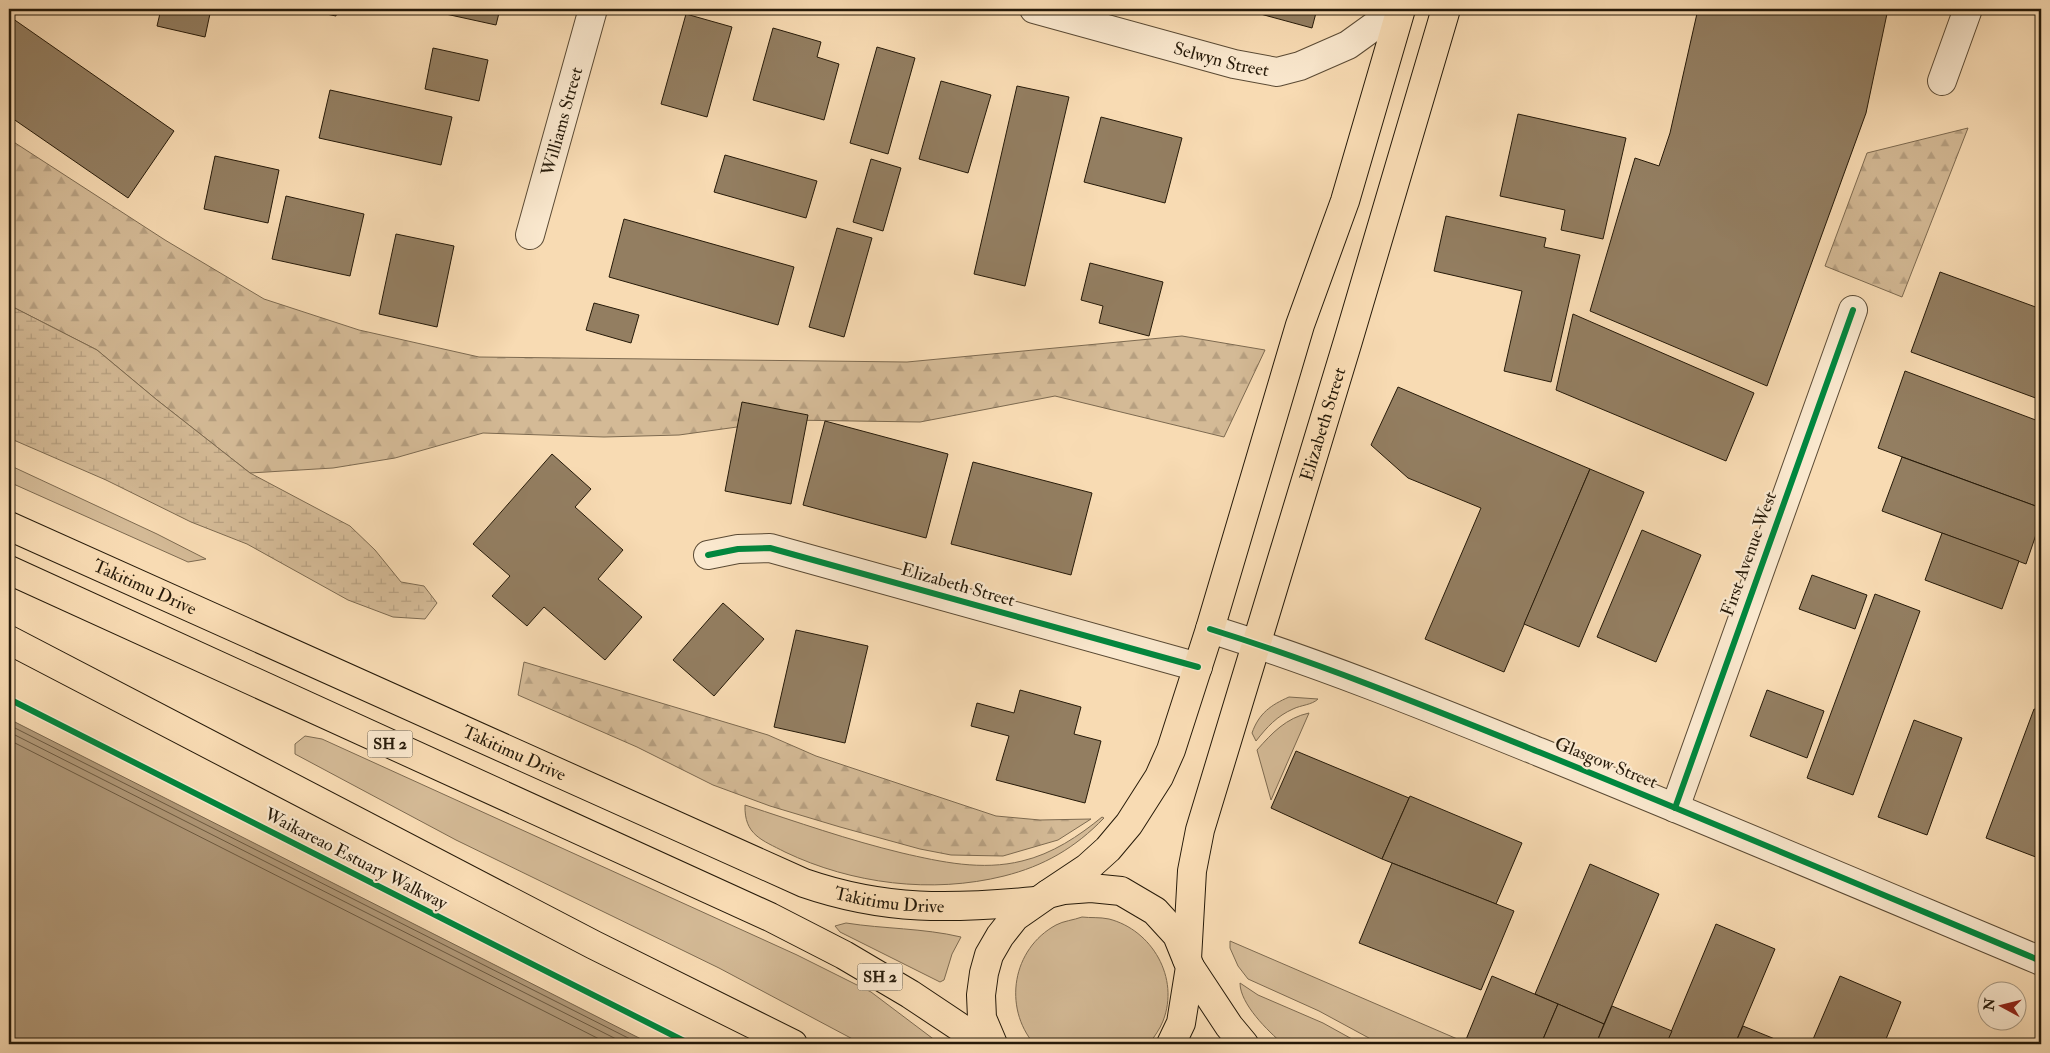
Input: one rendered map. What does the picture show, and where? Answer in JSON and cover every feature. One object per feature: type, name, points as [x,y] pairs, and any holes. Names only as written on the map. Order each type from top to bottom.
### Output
[{"type":"main road","points":[[1042,897],[1087,868],[1108,849],[1129,824],[1159,776],[1171,750],[1210,629],[1300,325],[1345,201],[1400,9]]},
{"type":"main road","name":"Elizabeth Street","points":[[1171,1044],[1181,1023],[1189,963],[1192,870],[1200,830],[1446,9]]},
{"type":"main road","name":"Takitimu Drive","points":[[9,526],[804,883],[846,897],[898,905],[969,907],[1042,897]]},
{"type":"main road","name":"SH 2","points":[[9,570],[770,917],[844,955],[910,994],[985,1044]]},
{"type":"main road","points":[[9,640],[577,936],[793,1044]]},
{"type":"main road","name":"SH 2","points":[[993,1044],[982,1018],[981,995],[989,955],[1000,936],[1016,917],[1042,897],[1064,890],[1091,888],[1121,891],[1155,911],[1177,935],[1189,963],[1229,1026],[1244,1044]]},
{"type":"street","name":"Williams Street","points":[[530,235],[593,9]]},
{"type":"street","name":"Selwyn Street","points":[[1047,11],[1234,64],[1277,72],[1300,66],[1348,44],[1400,9]]},
{"type":"street","points":[[1942,81],[1968,9]]},
{"type":"street","name":"First Avenue West","points":[[1675,808],[1853,310]]},
{"type":"street","name":"Elizabeth Street","points":[[708,555],[738,549],[770,548],[1198,667]]},
{"type":"street","name":"Glasgow Street","points":[[1210,629],[1369,684],[1675,808],[2041,961]]},
{"type":"green space","points":[[1968,128],[1902,297],[1825,266],[1867,153]]},
{"type":"green space","points":[[9,139],[165,240],[264,299],[359,330],[479,357],[907,362],[1182,336],[1265,350],[1224,437],[1055,396],[920,422],[788,420],[679,435],[604,437],[483,433],[395,458],[333,468],[250,473],[97,350],[9,305]]},
{"type":"green space","points":[[9,305],[97,350],[250,473],[350,526],[375,550],[401,582],[424,586],[437,603],[425,619],[393,617],[348,600],[247,544],[191,522],[106,480],[9,438]]},
{"type":"green space","points":[[9,465],[206,559],[188,562],[9,482]]},
{"type":"green space","points":[[524,662],[768,735],[816,756],[996,816],[1040,820],[1091,819],[1058,840],[1003,856],[951,855],[920,849],[840,827],[770,806],[713,785],[637,747],[518,695]]},
{"type":"green space","points":[[1289,697],[1318,699],[1313,703],[1282,715],[1256,741],[1252,733],[1258,720],[1266,710]]},
{"type":"green space","points":[[1309,713],[1271,800],[1257,750],[1286,722]]},
{"type":"green space","points":[[305,736],[322,739],[797,955],[871,992],[940,1044],[862,1044],[719,968],[456,840],[295,754],[295,744]]},
{"type":"green space","points":[[745,805],[882,848],[932,859],[977,865],[1007,864],[1044,854],[1065,844],[1102,817],[1104,818],[1070,847],[1046,861],[1019,872],[977,881],[921,885],[893,883],[837,872],[785,852],[762,840],[751,830],[745,815]]},
{"type":"green space","points":[[1082,917],[1109,919],[1124,925],[1138,934],[1158,958],[1165,973],[1168,988],[1167,1005],[1162,1024],[1149,1044],[1034,1044],[1024,1029],[1018,1013],[1016,996],[1017,980],[1022,963],[1041,935],[1056,925]]},
{"type":"green space","points":[[846,923],[961,937],[952,954],[944,980],[940,982],[840,932],[835,926]]},
{"type":"green space","points":[[1230,941],[1469,1044],[1380,1044],[1319,1011],[1248,979],[1238,966],[1230,948]]},
{"type":"green space","points":[[1240,983],[1258,995],[1323,1023],[1361,1044],[1283,1044],[1263,1025],[1250,1008],[1241,991]]},
{"type":"water","points":[[9,719],[651,1044],[9,1044]]},
{"type":"building","points":[[161,9],[211,9],[205,37],[157,26]]},
{"type":"building","points":[[302,9],[337,9],[336,16]]},
{"type":"building","points":[[433,9],[500,9],[496,25],[432,11]]},
{"type":"building","points":[[1242,9],[1317,9],[1312,28]]},
{"type":"building","points":[[1698,9],[1888,9],[1866,113],[1767,386],[1590,311],[1635,158],[1659,166],[1670,133]]},
{"type":"building","points":[[686,14],[732,27],[707,117],[661,104]]},
{"type":"building","points":[[9,16],[174,131],[128,198],[9,116]]},
{"type":"building","points":[[773,28],[821,42],[817,57],[839,64],[824,120],[753,100]]},
{"type":"building","points":[[877,47],[915,58],[888,154],[850,143]]},
{"type":"building","points":[[433,48],[488,60],[479,101],[425,89]]},
{"type":"building","points":[[941,81],[991,95],[968,173],[919,159]]},
{"type":"building","points":[[1017,86],[1069,97],[1025,286],[974,274]]},
{"type":"building","points":[[330,90],[452,117],[441,165],[319,138]]},
{"type":"building","points":[[1518,114],[1626,138],[1603,239],[1561,230],[1565,210],[1500,196]]},
{"type":"building","points":[[1101,117],[1182,138],[1165,203],[1084,182]]},
{"type":"building","points":[[725,155],[817,181],[806,218],[714,192]]},
{"type":"building","points":[[215,156],[279,170],[268,223],[204,209]]},
{"type":"building","points":[[871,159],[901,168],[883,231],[853,222]]},
{"type":"building","points":[[286,196],[364,214],[350,276],[272,259]]},
{"type":"building","points":[[1446,216],[1546,238],[1544,247],[1580,255],[1551,382],[1504,371],[1522,291],[1434,271]]},
{"type":"building","points":[[624,219],[794,267],[778,325],[609,277]]},
{"type":"building","points":[[837,228],[872,238],[844,337],[809,327]]},
{"type":"building","points":[[396,234],[454,246],[437,327],[379,314]]},
{"type":"building","points":[[1090,263],[1163,282],[1149,336],[1099,323],[1103,306],[1081,300]]},
{"type":"building","points":[[1940,272],[2041,309],[2041,400],[1911,352]]},
{"type":"building","points":[[594,303],[639,315],[631,343],[586,330]]},
{"type":"building","points":[[1573,314],[1754,393],[1726,461],[1556,390]]},
{"type":"building","points":[[1905,371],[2041,422],[2041,508],[1878,448]]},
{"type":"building","points":[[1398,387],[1590,469],[1504,672],[1425,639],[1481,508],[1408,478],[1371,445]]},
{"type":"building","points":[[742,402],[808,415],[791,504],[725,491]]},
{"type":"building","points":[[825,421],[948,454],[926,538],[803,505]]},
{"type":"building","points":[[552,454],[591,489],[575,507],[623,550],[598,579],[642,617],[605,660],[544,607],[527,626],[492,596],[510,576],[473,544]]},
{"type":"building","points":[[1902,457],[2041,508],[2041,520],[2026,564],[1882,511]]},
{"type":"building","points":[[973,462],[1092,493],[1071,575],[951,544]]},
{"type":"building","points":[[1590,469],[1644,492],[1579,647],[1524,624]]},
{"type":"building","points":[[1642,530],[1701,555],[1656,662],[1597,637]]},
{"type":"building","points":[[1942,533],[2019,561],[2002,609],[1925,580]]},
{"type":"building","points":[[1812,575],[1867,595],[1855,629],[1799,609]]},
{"type":"building","points":[[1875,594],[1920,611],[1853,795],[1807,778]]},
{"type":"building","points":[[723,603],[764,639],[714,696],[673,660]]},
{"type":"building","points":[[796,630],[868,646],[845,743],[774,727]]},
{"type":"building","points":[[1020,690],[1081,707],[1074,734],[1101,741],[1085,803],[996,780],[1009,736],[971,726],[977,703],[1014,713]]},
{"type":"building","points":[[1767,690],[1824,711],[1807,758],[1750,736]]},
{"type":"building","points":[[2034,709],[2041,711],[2041,859],[1986,838]]},
{"type":"building","points":[[1914,720],[1962,738],[1927,835],[1878,817]]},
{"type":"building","points":[[1296,751],[1409,798],[1382,859],[1271,808]]},
{"type":"building","points":[[1410,796],[1522,843],[1496,904],[1382,859]]},
{"type":"building","points":[[1392,863],[1514,911],[1481,990],[1359,943]]},
{"type":"building","points":[[1590,864],[1659,894],[1604,1024],[1535,994]]},
{"type":"building","points":[[1716,924],[1775,949],[1735,1044],[1666,1044]]},
{"type":"building","points":[[1492,976],[1558,1004],[1541,1044],[1469,1044],[1465,1042]]},
{"type":"building","points":[[1840,976],[1901,1002],[1884,1044],[1811,1044]]},
{"type":"building","points":[[1558,1004],[1604,1024],[1596,1044],[1541,1044]]},
{"type":"building","points":[[1612,1006],[1672,1031],[1666,1044],[1596,1044]]},
{"type":"building","points":[[1743,1026],[1787,1044],[1735,1044]]},
{"type":"cycle path","points":[[1675,808],[1853,310]]},
{"type":"cycle path","points":[[708,555],[738,549],[770,548],[1198,667]]},
{"type":"cycle path","points":[[1210,629],[1335,672],[1457,719],[2041,961]]},
{"type":"cycle path","name":"Waikareao Estuary Walkway","points":[[9,699],[690,1044]]}]
